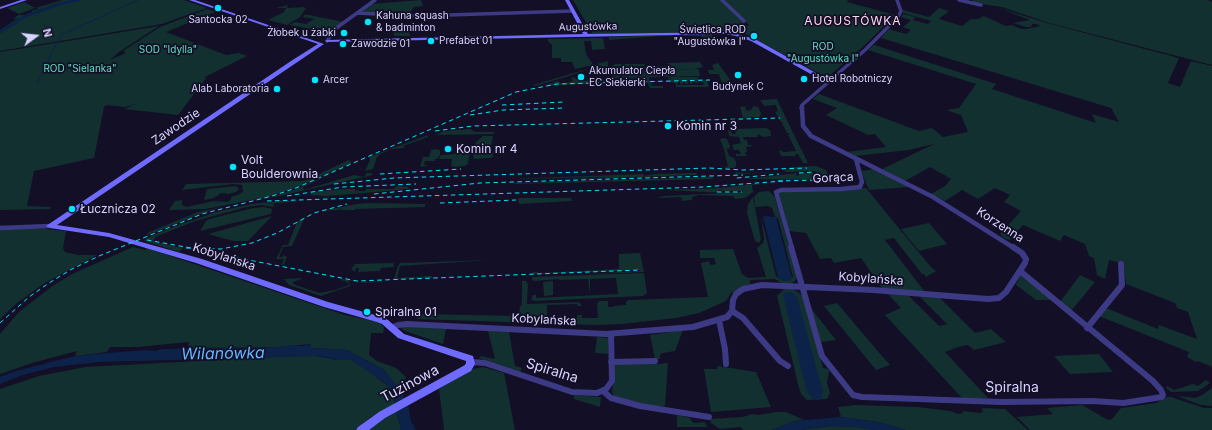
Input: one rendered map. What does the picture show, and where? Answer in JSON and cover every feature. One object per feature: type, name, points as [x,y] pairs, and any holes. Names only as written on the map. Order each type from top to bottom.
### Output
[{"type":"street","points":[[0,7],[18,0]]},
{"type":"street","points":[[0,7],[25,0]]},
{"type":"street","name":"Augustówka","points":[[190,0],[310,40],[322,42],[715,33],[737,35],[758,43],[829,82]]},
{"type":"street","name":"Zawodzie","points":[[50,226],[322,42],[336,29],[375,0]]},
{"type":"street","points":[[567,0],[586,36]]},
{"type":"street","points":[[722,0],[744,21]]},
{"type":"street","points":[[829,82],[865,50],[898,17],[901,11],[897,0]]},
{"type":"street","points":[[959,0],[981,5]]},
{"type":"street","points":[[357,13],[417,16],[573,11]]},
{"type":"street","name":"Korzenna","points":[[829,82],[802,105],[801,110],[803,126],[806,131],[815,138],[933,197],[1018,249],[1024,254],[1026,259],[1020,270]]},
{"type":"street","name":"Gorąca","points":[[802,287],[778,201],[777,191],[849,189],[860,187],[862,182],[856,158]]},
{"type":"street","points":[[0,228],[50,226]]},
{"type":"street","name":"Kobylańska","points":[[50,226],[100,233],[134,241],[327,304],[379,319],[386,322],[392,328],[398,325],[407,324],[611,334],[693,327],[719,320],[729,315],[732,311],[734,297],[739,291],[762,285],[873,290],[992,299],[1000,298],[1004,294],[1020,270]]},
{"type":"street","points":[[1020,270],[1087,328],[1122,285],[1121,264]]},
{"type":"street","name":"Spiralna","points":[[802,287],[822,356],[845,386],[856,396],[1001,402],[1093,401],[1123,403],[1158,399],[1162,397],[1163,393],[1153,381],[1087,328]]},
{"type":"street","points":[[732,311],[743,318],[780,361],[788,366]]},
{"type":"street","points":[[719,320],[725,349],[726,364]]},
{"type":"street","name":"Spiralna","points":[[392,328],[401,336],[467,357],[472,362],[485,363],[572,392],[592,394],[603,391]]},
{"type":"street","points":[[611,334],[610,362],[612,381],[608,388],[603,391],[611,398],[640,406],[709,417]]},
{"type":"street","name":"Tuzinowa","points":[[361,430],[377,418],[466,369],[472,362]]},
{"type":"street","points":[[610,362],[655,362]]},
{"type":"green space","points":[[62,0],[184,0],[207,8],[162,24],[0,51],[0,30],[18,18],[13,19],[18,15],[25,15],[31,13],[33,10],[39,9],[35,8]]},
{"type":"green space","points":[[421,0],[423,6],[414,7],[409,14],[360,13],[371,4]]},
{"type":"green space","name":"ROD \"Augustówka I\"","points":[[573,0],[721,0],[747,26],[749,25],[723,0],[848,0],[847,2],[895,15],[866,44],[827,78],[748,35],[738,32],[723,31],[591,35],[589,33],[592,33]]},
{"type":"green space","points":[[972,0],[1208,0],[1212,2],[1212,65],[1049,23],[1002,7],[974,3]]},
{"type":"green space","points":[[24,2],[35,8],[19,14],[7,8]]},
{"type":"green space","points":[[288,5],[287,8],[306,8],[300,17],[287,25],[268,20],[284,12],[286,8],[276,8]]},
{"type":"green space","points":[[996,7],[1047,23],[1179,58],[1168,83],[1180,87],[1191,61],[1212,66],[1212,367],[1198,361],[1196,362],[1187,357],[1189,352],[1099,316],[1106,308],[1158,329],[1159,325],[1197,339],[1188,312],[1177,308],[1175,303],[1126,284],[1124,264],[1109,260],[1105,279],[1097,275],[1094,258],[1089,256],[1085,244],[1064,235],[1060,241],[1023,225],[1009,240],[1004,238],[1000,234],[1021,211],[1004,202],[1010,195],[995,188],[978,199],[962,190],[945,201],[931,194],[945,186],[951,179],[930,167],[905,181],[882,169],[934,144],[909,150],[855,156],[846,152],[886,147],[875,134],[868,135],[826,115],[837,108],[813,99],[819,94],[919,131],[932,128],[943,137],[968,132],[961,115],[946,110],[959,108],[976,84],[868,50],[874,45],[996,84],[992,89],[1096,123],[1092,114],[1119,122],[1111,108],[881,38],[889,29],[906,34],[911,30],[903,27],[911,20],[901,17],[903,14],[915,17],[913,20],[928,24],[931,21],[903,13],[903,10],[929,17],[939,8],[949,11],[939,19],[962,26],[971,19],[978,19],[984,16],[1006,26],[1011,25],[1022,29],[1040,26],[1032,24],[1031,27],[1026,27],[1013,23],[1030,20]]},
{"type":"green space","points":[[207,9],[215,12],[166,32],[226,55],[239,53],[247,56],[203,78],[207,77],[178,115],[124,109],[135,104],[125,107],[107,105],[98,110],[104,107],[94,158],[34,171],[27,206],[51,207],[50,209],[0,210],[0,52],[159,26],[119,52],[110,60],[126,53],[123,51],[160,27]]},
{"type":"green space","points":[[304,15],[344,22],[329,32],[289,25],[295,22],[306,24],[314,19],[303,17]]},
{"type":"green space","points":[[392,24],[408,24],[410,36],[394,36]]},
{"type":"green space","points":[[705,34],[712,35],[713,38],[699,36],[660,36],[609,40],[609,37]]},
{"type":"green space","points":[[603,38],[606,49],[592,50],[591,41],[584,41],[586,54],[593,65],[575,69],[572,62],[561,62],[561,58],[552,58],[552,45],[548,39]]},
{"type":"green space","points":[[608,61],[608,67],[591,68],[535,86],[533,85],[594,67],[593,65]]},
{"type":"green space","points":[[700,62],[703,67],[694,69],[653,70],[652,66],[669,66],[668,63]]},
{"type":"green space","points":[[718,63],[729,78],[730,81],[727,81],[730,86],[723,86],[719,74],[709,74],[708,70],[714,70],[712,65]]},
{"type":"green space","points":[[615,64],[644,64],[646,65],[644,66],[647,70],[616,71],[612,69],[612,66]]},
{"type":"green space","points":[[699,70],[700,76],[612,78],[610,72],[613,71]]},
{"type":"green space","points":[[573,77],[581,81],[603,79],[607,83],[543,86],[558,81],[562,84],[573,81],[571,78]]},
{"type":"green space","points":[[649,77],[650,84],[652,82],[651,86],[663,86],[663,88],[650,88],[648,83],[612,84],[611,79]]},
{"type":"green space","points":[[668,77],[670,77],[671,81],[671,77],[698,77],[698,79],[706,80],[697,80],[698,83],[695,83],[694,80],[692,81],[693,83],[690,84],[689,80],[687,81],[688,84],[685,84],[685,81],[683,81],[683,84],[680,84],[680,81],[678,81],[677,85],[704,85],[702,81],[707,80],[709,87],[676,87],[676,83],[670,82]]},
{"type":"green space","points":[[777,99],[808,163],[787,164],[803,163],[798,154],[795,154],[796,156],[782,156],[779,152],[781,150],[783,152],[796,151],[789,136],[787,136],[790,134],[787,133],[782,123],[783,122],[781,122],[775,112],[778,111],[775,104],[764,106],[760,100]]},
{"type":"green space","points":[[748,106],[745,107],[747,111],[752,109],[753,106],[758,107],[763,118],[760,114],[760,117],[743,118],[740,107]]},
{"type":"green space","points":[[766,128],[770,130],[771,136],[763,137],[758,134],[757,137],[743,137],[744,140],[747,140],[748,145],[752,146],[746,147],[747,151],[745,153],[747,156],[736,156],[736,154],[741,154],[739,150],[734,150],[732,145],[741,143],[739,137],[729,136],[728,130],[732,130],[731,133],[735,134],[734,129]]},
{"type":"green space","points":[[470,129],[475,132],[494,132],[494,134],[436,135],[444,131]]},
{"type":"green space","points":[[428,135],[428,137],[403,146],[405,148],[392,149],[380,154],[377,157],[373,169],[365,171],[370,160],[369,157]]},
{"type":"green space","points":[[483,136],[493,136],[490,153],[493,153],[493,157],[474,159],[473,157],[476,142]]},
{"type":"green space","points":[[720,139],[727,139],[730,146],[728,150],[726,147],[729,156],[734,158],[736,162],[736,166],[734,168],[726,168],[724,166],[728,167]]},
{"type":"green space","points":[[466,145],[471,146],[468,164],[465,166],[453,167],[451,166],[452,159],[439,159],[441,155],[454,154],[458,150],[464,149]]},
{"type":"green space","points":[[431,150],[440,150],[440,155],[437,159],[435,159],[435,161],[425,161],[424,165],[427,166],[420,167],[423,157],[429,157]]},
{"type":"green space","points":[[349,160],[352,163],[300,186],[268,197],[205,209],[169,210],[175,201],[182,200],[182,205],[186,207],[214,201],[228,202],[231,197],[240,194],[243,191],[242,185],[233,184],[182,190],[186,184],[304,181]]},
{"type":"green space","points":[[353,164],[303,187],[304,190],[354,175],[363,177],[366,173],[371,173],[373,175],[268,198],[294,190]]},
{"type":"green space","points":[[816,166],[826,170],[829,176],[828,180],[802,182],[822,180],[745,179],[796,173],[797,176],[799,173],[816,173],[815,171],[736,174],[735,172],[784,172],[789,168]]},
{"type":"green space","points":[[874,169],[909,187],[869,190],[861,171]]},
{"type":"green space","points":[[696,173],[697,175],[524,181],[615,177],[506,179],[643,174],[644,176],[654,174]]},
{"type":"green space","points":[[712,177],[713,179],[514,184],[515,183]]},
{"type":"green space","points":[[798,181],[752,185],[753,192],[745,198],[735,199],[733,196],[699,195],[692,197],[692,200],[682,201],[681,197],[657,198],[664,196],[743,192],[721,190],[718,190],[719,192],[706,192],[665,190],[719,188],[754,184]]},
{"type":"green space","points":[[236,186],[239,189],[236,192],[229,194],[221,193],[214,198],[204,200],[207,189]]},
{"type":"green space","points":[[397,186],[408,187],[408,189],[326,196],[310,195],[311,192],[344,189],[355,189],[355,191],[359,189],[358,191],[365,191],[366,189],[394,189]]},
{"type":"green space","points":[[866,188],[930,266],[936,271],[926,277],[894,238],[885,240],[925,292],[882,288],[861,258],[834,263],[831,258],[820,259],[806,233],[789,231],[778,194],[780,192]]},
{"type":"green space","points":[[769,191],[775,197],[798,278],[791,284],[783,284],[775,279],[750,280],[750,284],[731,293],[726,301],[699,313],[676,318],[622,324],[595,325],[417,319],[418,314],[519,316],[520,306],[522,305],[522,281],[526,281],[528,284],[527,304],[579,302],[581,304],[581,306],[577,306],[577,304],[546,305],[547,319],[577,318],[577,315],[582,315],[582,318],[598,318],[597,304],[599,301],[608,301],[608,307],[626,305],[628,300],[708,297],[701,263],[709,261],[711,265],[716,264],[714,258],[700,258],[700,250],[733,249],[742,274],[748,278],[766,277],[757,248],[763,243],[764,239],[761,217],[776,276],[784,281],[788,281],[793,277],[778,218],[775,217],[772,208],[768,206],[755,207],[754,197],[759,192]]},
{"type":"green space","points":[[753,197],[761,239],[759,243],[755,241],[747,213],[748,204]]},
{"type":"green space","points":[[518,198],[571,198],[572,201],[519,204]]},
{"type":"green space","points":[[280,201],[302,201],[265,204],[274,204],[273,207],[261,205],[247,207],[195,221],[155,237],[154,241],[146,240],[183,248],[179,252],[144,241],[147,238],[176,226],[216,212],[251,204]]},
{"type":"green space","points":[[357,204],[425,204],[425,207],[355,208],[356,210],[340,210],[342,208],[338,210],[321,211]]},
{"type":"green space","points":[[222,207],[148,235],[147,233],[198,212]]},
{"type":"green space","points":[[264,207],[272,209],[271,214],[200,231],[209,219],[253,208]]},
{"type":"green space","points":[[272,216],[248,241],[233,241],[208,234]]},
{"type":"green space","points":[[305,217],[292,246],[283,247],[279,257],[284,255],[287,257],[284,264],[281,265],[284,259],[276,259],[283,245],[288,245],[297,222]]},
{"type":"green space","points":[[929,223],[947,244],[919,251],[901,229]]},
{"type":"green space","points":[[46,229],[66,231],[63,248],[65,252],[78,255],[97,255],[43,284],[16,304],[0,319],[0,230]]},
{"type":"green space","points":[[133,247],[145,250],[147,248],[345,315],[379,322],[384,327],[383,333],[371,333],[369,355],[377,361],[396,368],[406,377],[401,387],[396,385],[384,370],[347,350],[310,348],[311,344],[281,347],[188,348],[189,342],[138,347],[110,347],[107,352],[75,356],[77,351],[32,363],[0,374],[0,334],[19,312],[51,287],[72,274]]},
{"type":"green space","points":[[640,253],[644,272],[567,275],[640,270],[532,274],[533,272],[619,269],[619,254]]},
{"type":"green space","points":[[490,260],[400,266],[397,278],[432,276],[432,278],[394,279],[400,263]]},
{"type":"green space","points":[[393,263],[394,267],[381,268],[380,271],[358,272],[359,268],[356,268],[355,272],[351,269],[355,264]]},
{"type":"green space","points":[[644,273],[647,293],[643,296],[534,301],[531,299],[533,295],[536,295],[536,298],[618,294],[616,278],[590,279],[590,294],[588,279],[534,281],[532,280],[532,277]]},
{"type":"green space","points":[[1021,274],[1052,300],[1036,300],[1016,285]]},
{"type":"green space","points":[[1080,275],[1095,282],[1071,311],[1060,302]]},
{"type":"green space","points":[[302,278],[293,282],[293,284],[319,293],[335,290],[349,285],[347,282],[341,280],[343,279],[361,282],[390,281],[365,283],[348,281],[350,286],[321,296],[289,285],[284,279]]},
{"type":"green space","points":[[553,281],[553,295],[544,296],[543,282]]},
{"type":"green space","points":[[784,289],[793,289],[803,296],[823,368],[828,369],[829,371],[827,383],[830,393],[827,399],[807,400],[801,394],[777,296]]},
{"type":"green space","points":[[887,293],[909,296],[939,326],[947,324],[920,297],[940,298],[975,333],[991,329],[1006,342],[974,350],[968,345],[945,352],[988,398],[962,398],[885,315],[901,308]]},
{"type":"green space","points":[[837,303],[890,365],[876,370],[824,306]]},
{"type":"green space","points":[[810,307],[836,340],[821,342]]},
{"type":"green space","points":[[406,326],[446,329],[443,344],[400,328]]},
{"type":"green space","points":[[683,330],[675,351],[660,354],[660,359],[655,359],[650,335]]},
{"type":"green space","points":[[488,331],[509,332],[515,366],[522,368],[520,373],[479,358],[481,356],[495,359]]},
{"type":"green space","points":[[597,337],[608,338],[608,354],[595,353]]},
{"type":"green space","points":[[1099,354],[1113,372],[1070,374],[1054,356]]},
{"type":"green space","points":[[312,355],[337,360],[351,360],[358,363],[388,386],[393,395],[395,404],[371,417],[355,430],[0,430],[0,389],[39,376],[85,367]]},
{"type":"green space","points":[[668,363],[665,406],[648,406],[614,396],[612,392],[615,364]]},
{"type":"green space","points":[[718,366],[756,372],[771,407],[711,412],[704,369],[717,369]]},
{"type":"green space","points":[[483,367],[504,373],[515,430],[444,430],[439,389],[473,369]]},
{"type":"green space","points":[[1206,380],[1210,383],[1198,391],[1171,392],[1166,388],[1167,386],[1174,390],[1193,384],[1198,386]]},
{"type":"green space","points":[[1212,388],[1212,406],[1201,405],[1177,396],[1195,398]]},
{"type":"green space","points":[[574,395],[601,397],[600,407],[574,399]]},
{"type":"green space","points":[[1167,397],[1204,408],[1212,408],[1212,430],[1030,430],[1017,417],[1053,414],[1047,408],[1082,405],[1108,420],[1112,419],[1121,408],[1156,403]]},
{"type":"green space","points":[[855,405],[918,407],[950,411],[958,414],[963,413],[962,411],[980,413],[983,412],[982,408],[1005,409],[1028,430],[906,430],[878,422],[841,417],[838,407]]},
{"type":"green space","points":[[396,409],[401,430],[364,430]]},
{"type":"green space","points":[[786,412],[804,420],[795,421],[772,430],[743,430],[741,427],[720,429],[711,423],[710,419],[743,417],[752,414],[759,415]]},
{"type":"green space","points":[[677,415],[690,418],[693,423],[705,422],[707,427],[677,427]]},
{"type":"green space","points":[[830,426],[857,427],[874,430],[800,430]]},
{"type":"water","points":[[764,216],[776,217],[792,278],[788,281],[784,281],[778,277]]},
{"type":"water","points":[[786,292],[791,292],[797,297],[823,392],[820,400],[814,400],[807,392],[783,295]]},
{"type":"water","name":"Wilanówka","points":[[311,344],[310,348],[347,350],[384,370],[396,385],[401,387],[404,398],[408,403],[411,421],[416,430],[401,430],[393,395],[388,386],[382,381],[351,360],[337,360],[320,356],[100,362],[54,367],[23,375],[0,384],[0,377],[16,371],[75,356],[147,350],[156,351],[162,349],[281,347]]},
{"type":"water","points":[[841,417],[878,422],[906,430],[874,430],[857,427],[830,426],[800,430],[772,430],[795,421]]},
{"type":"waterway","points":[[0,32],[26,16],[59,4],[78,0]]},
{"type":"waterway","points":[[57,42],[61,35],[138,0]]},
{"type":"waterway","points":[[46,65],[57,43]]},
{"type":"waterway","points":[[37,84],[45,66]]},
{"type":"railway","points":[[0,323],[29,297],[49,283],[72,269],[99,256],[202,214],[272,196],[296,188],[516,92],[557,84],[710,80]]},
{"type":"railway","points":[[502,105],[564,102]]},
{"type":"railway","points":[[470,115],[503,110],[565,108]]},
{"type":"railway","points":[[435,131],[473,126],[780,118]]},
{"type":"railway","points":[[334,184],[394,178],[709,168],[743,170],[807,168]]},
{"type":"railway","points":[[380,174],[461,169]]},
{"type":"railway","points":[[799,173],[815,172]]},
{"type":"railway","points":[[737,178],[779,174]]},
{"type":"railway","points":[[374,194],[480,183],[743,175]]},
{"type":"railway","points":[[778,181],[821,180]]},
{"type":"railway","points":[[267,201],[703,187],[783,181]]},
{"type":"railway","points":[[287,196],[343,187],[416,184]]},
{"type":"railway","points":[[717,192],[742,192]]},
{"type":"railway","points":[[440,203],[516,200]]},
{"type":"railway","points":[[186,248],[221,249],[252,243],[277,233],[314,213],[347,204]]},
{"type":"railway","points":[[147,240],[191,248]]},
{"type":"railway","points":[[212,253],[357,281],[640,270]]},
{"type":"place","name":"Santocka 02","points":[[218,8]]},
{"type":"place","name":"Kahuna squash & badminton","points":[[368,22]]},
{"type":"place","name":"Żłobek u żabki","points":[[344,33]]},
{"type":"place","name":"Świetlica ROD \"Augustówka I\"","points":[[754,36]]},
{"type":"place","name":"Prefabet 01","points":[[431,41]]},
{"type":"place","name":"Zawodzie 01","points":[[343,44]]},
{"type":"place","name":"Budynek C","points":[[738,75]]},
{"type":"place","name":"Akumulator Ciepła EC Siekierki","points":[[581,77]]},
{"type":"place","name":"Hotel Robotniczy","points":[[804,79]]},
{"type":"place","name":"Arcer","points":[[315,80]]},
{"type":"place","name":"Alab Laboratoria","points":[[277,89]]},
{"type":"place","name":"Komin nr 3","points":[[668,126]]},
{"type":"place","name":"Komin nr 4","points":[[448,149]]},
{"type":"place","name":"Volt Boulderownia","points":[[233,167]]},
{"type":"place","name":"Łucznicza 02","points":[[72,209]]},
{"type":"place","name":"Spiralna 01","points":[[367,312]]},
{"type":"district","name":"AUGUSTÓWKA","points":[[853,21]]},
{"type":"park label","name":"SOD \"Idylla\"","points":[[168,50]]},
{"type":"park label","name":"ROD \"Sielanka\"","points":[[80,69]]}]
